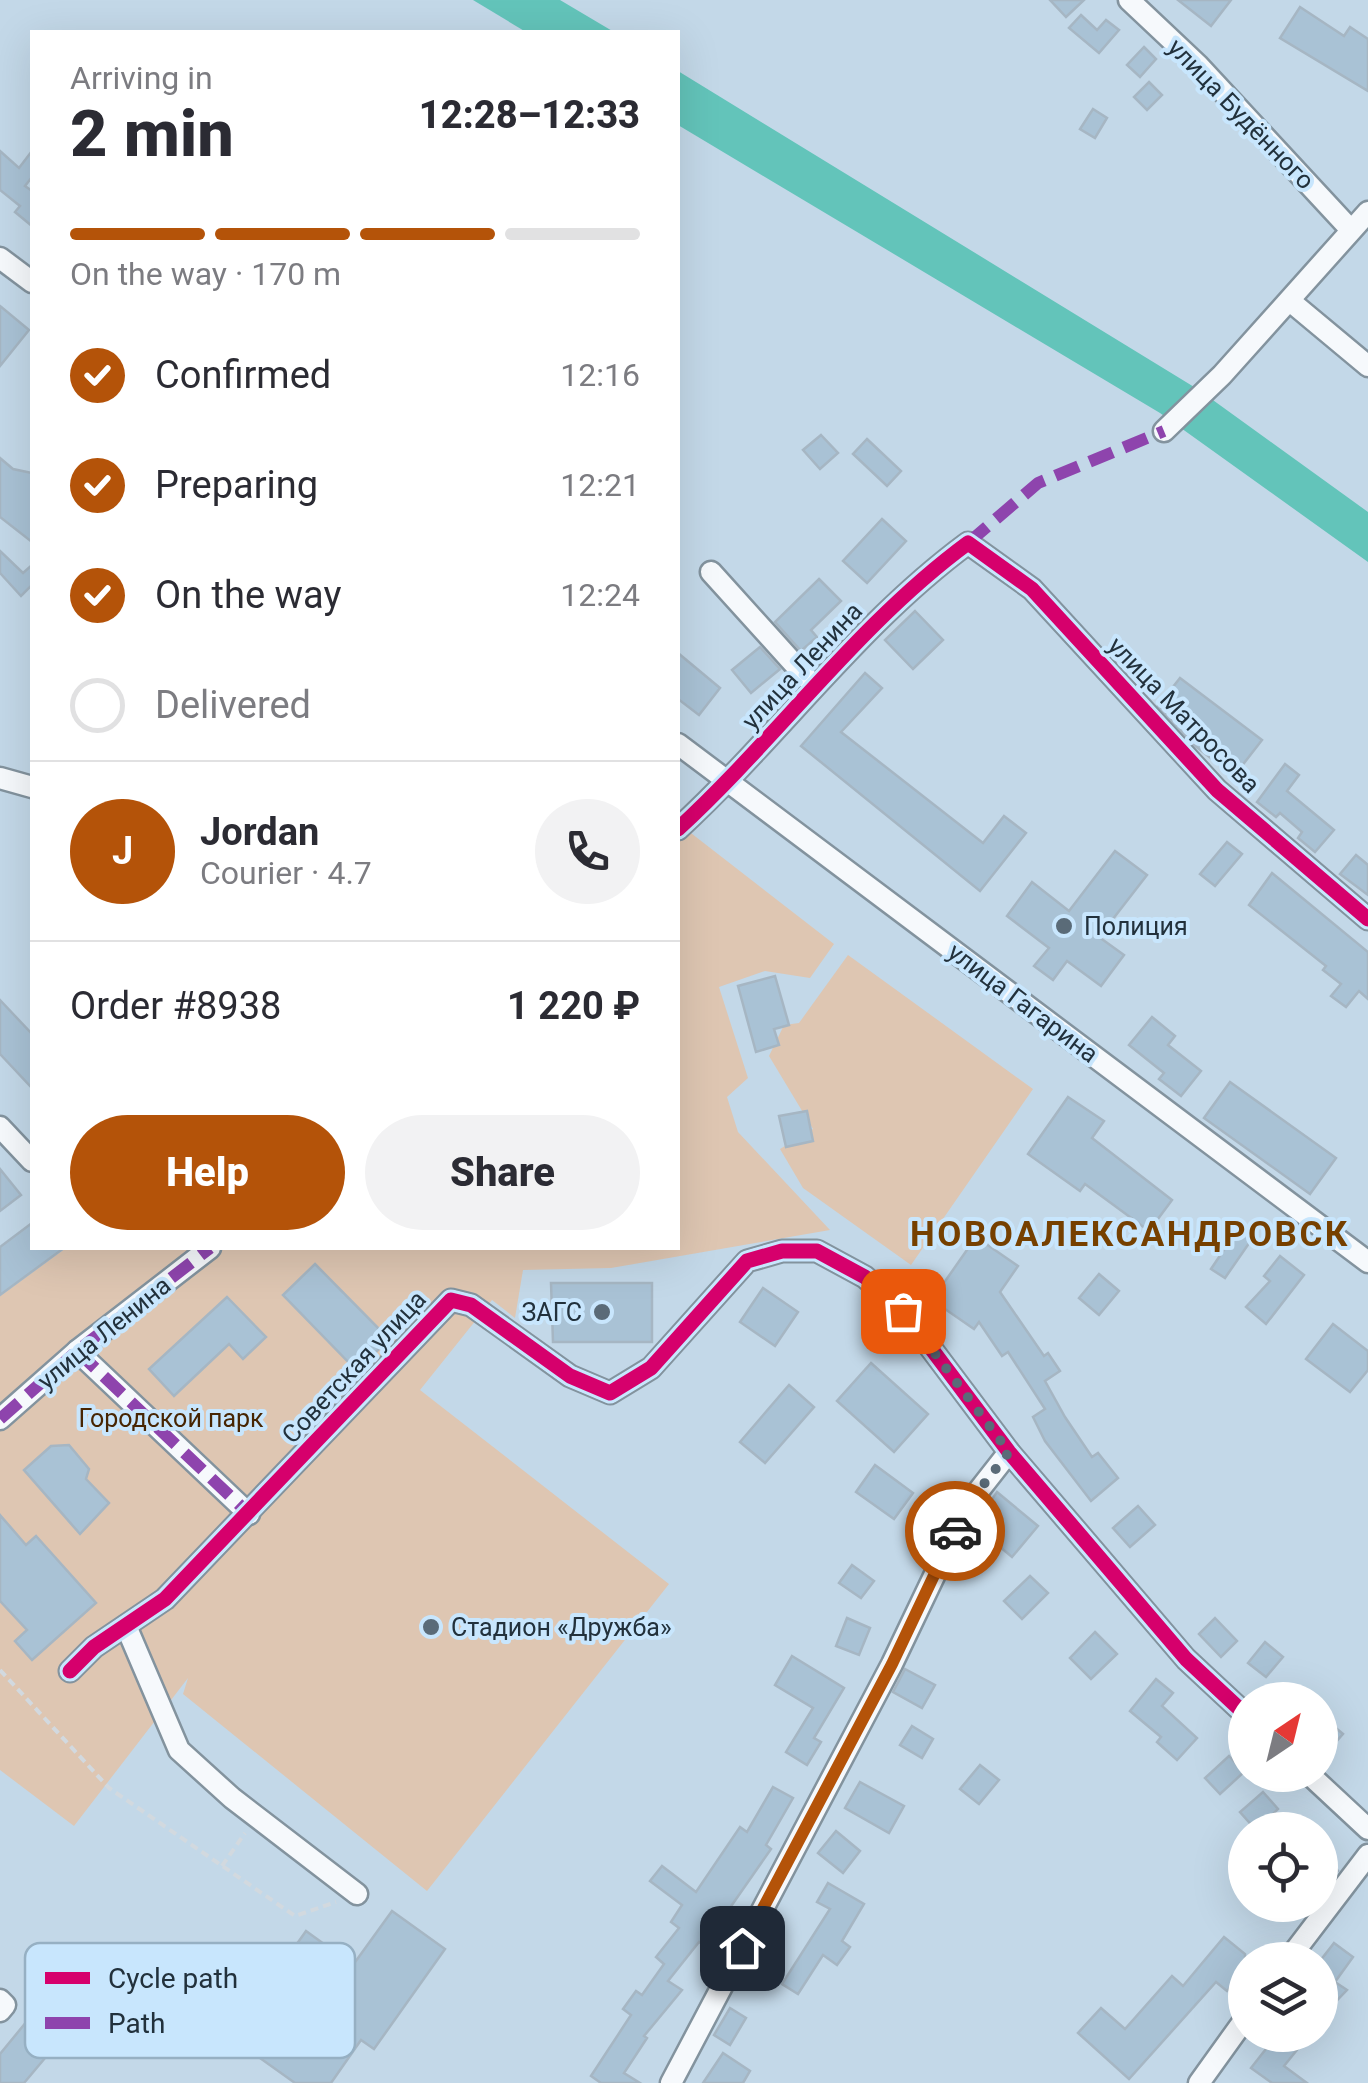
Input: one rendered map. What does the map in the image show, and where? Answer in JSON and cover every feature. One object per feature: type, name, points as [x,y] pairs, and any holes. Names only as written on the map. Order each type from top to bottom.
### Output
[{"type":"street","name":"улица Будённого","points":[[1129,0],[1198,64],[1351,230]]},
{"type":"street","points":[[1164,431],[1222,375],[1368,212]]},
{"type":"street","points":[[0,258],[30,280]]},
{"type":"street","points":[[1290,301],[1368,366]]},
{"type":"street","name":"улица Ленина","points":[[680,827],[729,782],[814,686],[929,572],[968,543]]},
{"type":"street","name":"улица Матросова","points":[[968,543],[1032,589],[1217,790],[1368,918]]},
{"type":"street","name":"улица Ленина","points":[[711,572],[814,686]]},
{"type":"street","name":"улица Гагарина","points":[[680,745],[1368,1262]]},
{"type":"street","points":[[0,778],[30,787]]},
{"type":"street","points":[[0,1126],[30,1159]]},
{"type":"street","name":"улица Ленина","points":[[0,1420],[77,1352],[207,1250]]},
{"type":"street","name":"Советская улица","points":[[70,1671],[94,1647],[166,1599],[451,1300],[471,1306],[570,1376],[610,1393],[648,1370],[748,1260],[782,1251],[816,1250],[865,1276],[903,1311],[1009,1452],[1186,1659],[1228,1698]]},
{"type":"street","points":[[77,1352],[249,1514]]},
{"type":"street","points":[[672,2083],[892,1664],[969,1503],[1009,1452]]},
{"type":"street","points":[[126,1626],[179,1750],[256,1817],[357,1894]]},
{"type":"street","points":[[1328,1792],[1368,1829]]},
{"type":"street","points":[[1302,1942],[1368,1855]]},
{"type":"street","points":[[0,2000],[5,2004],[0,2011]]},
{"type":"street","points":[[1199,2083],[1228,2043]]},
{"type":"path","points":[[0,1670],[110,1788],[294,1916],[357,1894]]},
{"type":"path","points":[[222,1866],[256,1817]]},
{"type":"green space","name":"Городской парк","points":[[687,830],[834,944],[810,978],[765,971],[719,987],[748,1078],[727,1097],[738,1132],[830,1230],[611,1268],[523,1270],[515,1318],[492,1300],[420,1390],[669,1584],[427,1891],[183,1694],[188,1678],[74,1826],[0,1770],[0,1296],[63,1250],[680,1250],[680,836]]},
{"type":"green space","points":[[848,955],[1033,1089],[911,1265],[803,1188],[780,1149],[813,1129],[769,1056],[784,1025],[799,1023]]},
{"type":"shaded area","points":[[473,0],[560,0],[611,30],[523,30]]},
{"type":"shaded area","points":[[680,72],[1199,390],[1368,512],[1368,562],[1160,413],[680,126]]},
{"type":"building","points":[[1050,0],[1084,0],[1066,17]]},
{"type":"building","points":[[1178,0],[1231,0],[1211,26]]},
{"type":"building","points":[[1300,7],[1344,36],[1350,27],[1368,39],[1368,91],[1280,38]]},
{"type":"building","points":[[1081,15],[1097,30],[1106,20],[1119,30],[1099,53],[1069,28]]},
{"type":"building","points":[[1144,47],[1156,59],[1140,77],[1127,65]]},
{"type":"building","points":[[1149,82],[1162,95],[1147,110],[1134,97]]},
{"type":"building","points":[[1093,109],[1107,118],[1095,138],[1080,129]]},
{"type":"building","points":[[0,151],[19,168],[30,154],[30,180],[25,186],[30,190],[30,224],[15,212],[20,206],[0,190]]},
{"type":"building","points":[[0,306],[29,330],[0,366]]},
{"type":"building","points":[[821,435],[838,453],[820,469],[803,450]]},
{"type":"building","points":[[867,439],[901,471],[887,486],[853,454]]},
{"type":"building","points":[[0,458],[13,469],[30,473],[30,540],[0,517]]},
{"type":"building","points":[[882,519],[906,541],[867,583],[843,561]]},
{"type":"building","points":[[0,551],[23,573],[30,567],[30,587],[21,596],[0,573]]},
{"type":"building","points":[[819,579],[841,601],[811,630],[817,637],[801,651],[775,622]]},
{"type":"building","points":[[915,611],[943,640],[913,669],[885,640]]},
{"type":"building","points":[[760,647],[780,669],[751,693],[732,670]]},
{"type":"building","points":[[680,655],[720,688],[699,715],[680,701]]},
{"type":"building","points":[[865,673],[882,688],[841,732],[983,843],[1004,816],[1026,833],[980,891],[801,746]]},
{"type":"building","points":[[1180,678],[1262,740],[1234,776],[1194,745],[1158,706]]},
{"type":"building","points":[[1285,764],[1299,775],[1287,791],[1334,830],[1315,852],[1298,838],[1302,832],[1280,813],[1276,817],[1257,802]]},
{"type":"building","points":[[1227,842],[1242,854],[1215,886],[1200,874]]},
{"type":"building","name":"Полиция","points":[[1115,851],[1147,875],[1099,937],[1124,955],[1101,986],[1067,961],[1053,980],[1034,966],[1049,948],[1007,916],[1032,882],[1069,911]]},
{"type":"building","points":[[1356,855],[1368,865],[1368,895],[1340,874]]},
{"type":"building","points":[[1272,873],[1368,952],[1368,999],[1359,991],[1346,1007],[1331,996],[1341,984],[1323,970],[1326,966],[1249,905]]},
{"type":"building","points":[[775,976],[789,1025],[774,1029],[779,1045],[756,1052],[738,986]]},
{"type":"building","points":[[0,1000],[30,1032],[30,1086],[0,1054]]},
{"type":"building","points":[[1152,1017],[1175,1036],[1168,1045],[1201,1071],[1181,1096],[1159,1079],[1164,1073],[1129,1045]]},
{"type":"building","points":[[1230,1082],[1336,1158],[1310,1194],[1204,1118]]},
{"type":"building","points":[[1068,1097],[1104,1121],[1092,1138],[1172,1200],[1149,1231],[1085,1184],[1080,1191],[1028,1154]]},
{"type":"building","points":[[807,1111],[813,1141],[786,1147],[779,1116]]},
{"type":"building","points":[[0,1169],[21,1195],[0,1211]]},
{"type":"building","points":[[30,1224],[30,1250],[61,1250],[0,1295],[0,1247]]},
{"type":"building","points":[[1240,1226],[1254,1236],[1225,1278],[1211,1269]]},
{"type":"building","points":[[976,1237],[1018,1266],[1000,1292],[1044,1356],[1048,1353],[1060,1371],[1045,1381],[1065,1417],[1092,1457],[1098,1453],[1118,1478],[1091,1501],[1045,1441],[1033,1417],[1045,1409],[1008,1352],[1002,1356],[979,1322],[974,1329],[932,1300]]},
{"type":"building","points":[[1280,1256],[1304,1275],[1266,1324],[1246,1307],[1270,1281],[1264,1276]]},
{"type":"building","points":[[315,1264],[389,1339],[357,1371],[283,1295]]},
{"type":"building","points":[[1099,1274],[1119,1291],[1099,1315],[1079,1298]]},
{"type":"building","name":"ЗАГС","points":[[551,1283],[652,1283],[652,1342],[553,1342]]},
{"type":"building","points":[[763,1288],[798,1312],[775,1346],[740,1322]]},
{"type":"building","points":[[227,1297],[266,1337],[243,1359],[229,1344],[174,1396],[149,1369]]},
{"type":"building","points":[[1333,1324],[1368,1351],[1368,1370],[1350,1392],[1306,1359]]},
{"type":"building","points":[[871,1363],[928,1414],[894,1452],[837,1401]]},
{"type":"building","points":[[789,1385],[814,1407],[765,1463],[740,1442]]},
{"type":"building","points":[[69,1445],[89,1469],[86,1479],[109,1503],[80,1534],[24,1470],[51,1446]]},
{"type":"building","points":[[875,1465],[913,1493],[894,1519],[856,1492]]},
{"type":"building","points":[[997,1492],[1038,1526],[1012,1557],[974,1525]]},
{"type":"building","points":[[1138,1506],[1155,1525],[1130,1547],[1113,1528]]},
{"type":"building","points":[[0,1515],[26,1545],[36,1536],[96,1603],[32,1660],[15,1641],[27,1630],[0,1601]]},
{"type":"building","points":[[852,1565],[874,1581],[861,1598],[839,1583]]},
{"type":"building","points":[[1030,1576],[1048,1593],[1022,1619],[1004,1601]]},
{"type":"building","points":[[847,1618],[870,1628],[859,1655],[836,1646]]},
{"type":"building","points":[[1215,1618],[1237,1641],[1221,1657],[1199,1634]]},
{"type":"building","points":[[1095,1632],[1117,1654],[1091,1679],[1070,1658]]},
{"type":"building","points":[[1265,1642],[1283,1657],[1266,1677],[1248,1663]]},
{"type":"building","points":[[792,1656],[844,1688],[814,1738],[821,1742],[807,1765],[786,1752],[813,1708],[775,1685]]},
{"type":"building","points":[[905,1669],[935,1685],[922,1708],[893,1692]]},
{"type":"building","points":[[1156,1679],[1173,1693],[1162,1706],[1197,1738],[1177,1760],[1157,1742],[1161,1737],[1130,1711]]},
{"type":"building","points":[[912,1726],[933,1739],[922,1758],[900,1745]]},
{"type":"building","points":[[1228,1757],[1228,1787],[1220,1794],[1205,1778]]},
{"type":"building","points":[[980,1765],[999,1780],[979,1804],[960,1789]]},
{"type":"building","points":[[860,1782],[904,1806],[889,1833],[845,1808]]},
{"type":"building","points":[[773,1787],[793,1798],[766,1845],[771,1849],[704,1945],[699,1942],[668,1981],[682,1990],[644,2036],[647,2038],[624,2073],[640,2083],[601,2083],[591,2076],[631,2015],[623,2009],[636,1991],[642,1995],[664,1964],[656,1957],[679,1928],[671,1922],[682,1905],[650,1881],[662,1866],[696,1892],[740,1827],[747,1832]]},
{"type":"building","points":[[1263,1792],[1278,1809],[1275,1812],[1240,1812]]},
{"type":"building","points":[[836,1831],[860,1851],[843,1873],[818,1853]]},
{"type":"building","points":[[828,1883],[864,1904],[842,1941],[850,1947],[837,1965],[823,1955],[798,1994],[782,1984],[830,1909],[817,1902]]},
{"type":"building","points":[[392,1911],[445,1949],[374,2049],[361,2040],[355,2049],[355,1962]]},
{"type":"building","points":[[306,1931],[323,1943],[298,1943]]},
{"type":"building","points":[[1224,1937],[1230,1942],[1228,1990],[1216,1982],[1129,2079],[1078,2033],[1101,2008],[1125,2029],[1172,1976],[1183,1986]]},
{"type":"building","points":[[1338,1946],[1353,1957],[1338,1978]]},
{"type":"building","points":[[1338,1984],[1347,1990],[1338,1999]]},
{"type":"building","points":[[730,2008],[746,2018],[730,2045],[714,2035]]},
{"type":"building","points":[[25,2024],[25,2058],[45,2058],[24,2083],[0,2083],[0,2054]]},
{"type":"building","points":[[1264,2052],[1295,2052],[1284,2066],[1307,2083],[1272,2083],[1251,2068]]},
{"type":"building","points":[[723,2053],[750,2071],[743,2083],[703,2083]]},
{"type":"building","points":[[260,2058],[348,2058],[331,2083],[295,2083]]},
{"type":"marked path","points":[[968,543],[1038,483],[1164,431]]},
{"type":"marked path","points":[[0,1419],[77,1351],[207,1250]]},
{"type":"marked path","points":[[77,1351],[249,1514]]},
{"type":"cycle path","points":[[680,827],[890,609],[968,543],[1032,589],[1217,790],[1368,919]]},
{"type":"cycle path","points":[[70,1671],[94,1647],[165,1599],[451,1300],[471,1305],[570,1376],[610,1393],[651,1368],[747,1261],[782,1251],[817,1251],[865,1277],[903,1311],[1009,1452],[1186,1659],[1228,1698]]},
{"type":"way so far","points":[[903,1311],[1009,1452],[969,1503],[955,1531]]},
{"type":"place","name":"Полиция","points":[[1064,926]]},
{"type":"place","name":"ЗАГС","points":[[602,1312]]},
{"type":"place","name":"Стадион «Дружба»","points":[[431,1627]]},
{"type":"district","name":"НОВОАЛЕКСАНДРОВСК","points":[[1130,1234]]},
{"type":"route","points":[[742,1948],[892,1664],[955,1531]]}]
